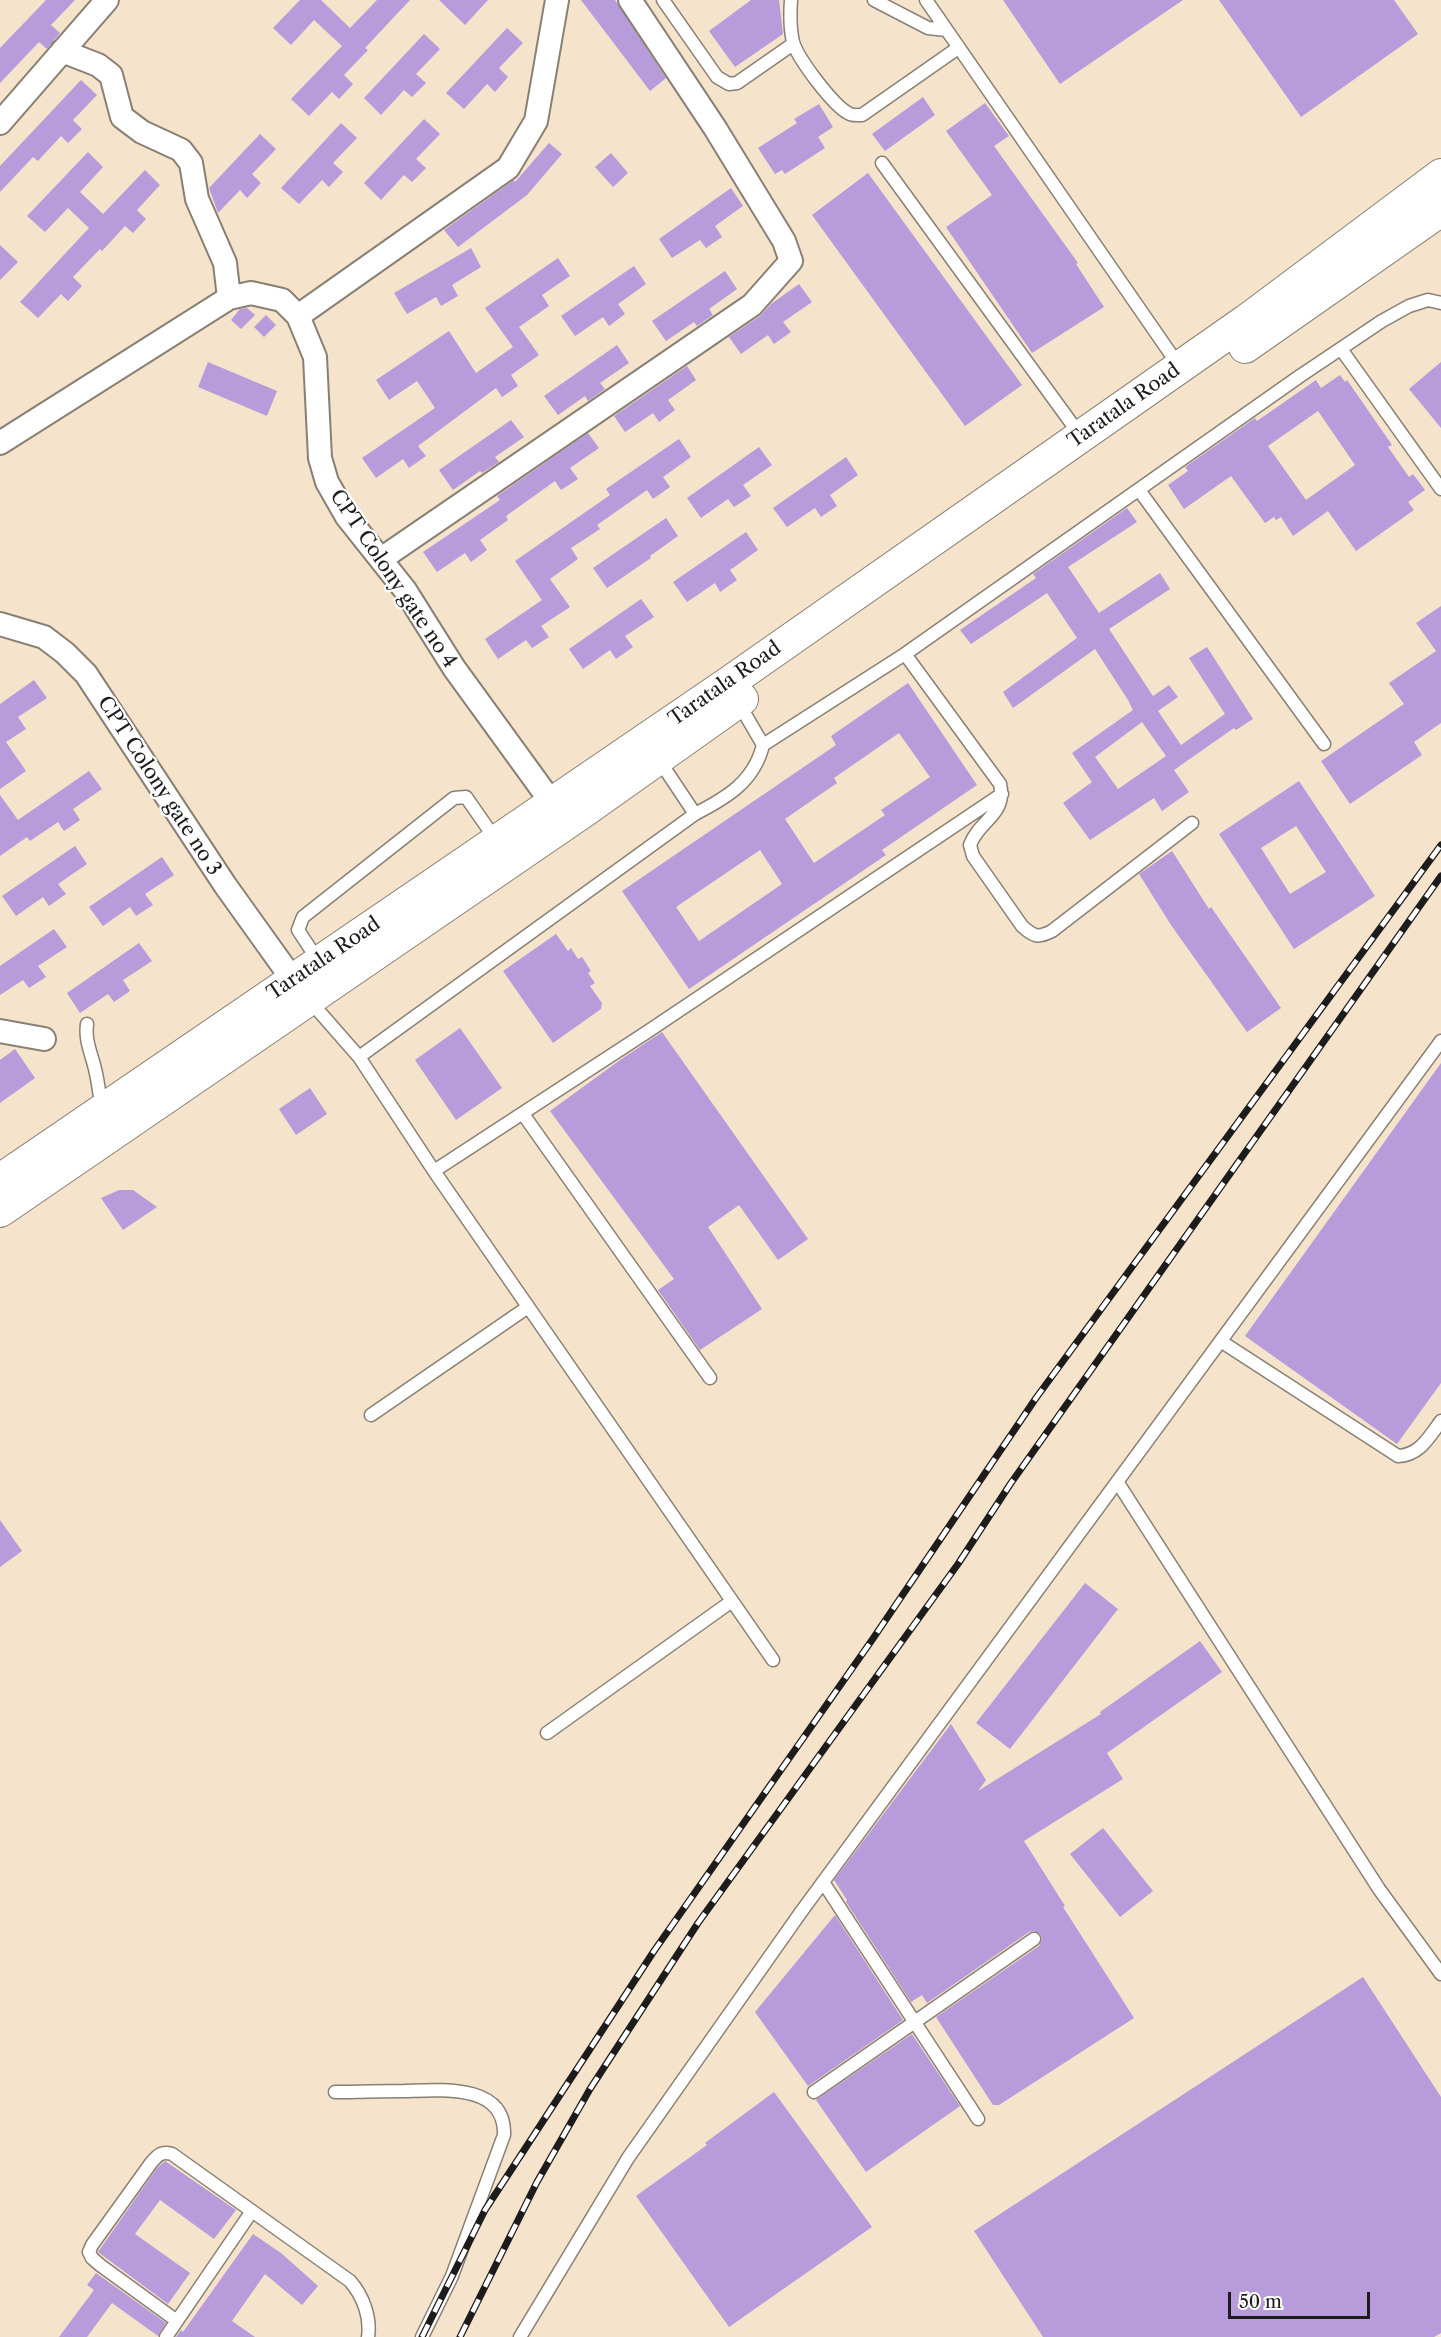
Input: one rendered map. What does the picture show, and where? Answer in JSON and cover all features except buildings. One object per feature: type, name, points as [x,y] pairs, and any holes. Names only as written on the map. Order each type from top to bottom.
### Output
[{"type":"main road","name":"Taratala Road","points":[[732,693],[1081,436],[1247,320],[1441,175]]},
{"type":"main road","points":[[0,1211],[301,990],[1441,210]]},
{"type":"main road","name":"Taratala Road","points":[[0,1180],[102,1110],[301,990],[319,962],[552,803],[651,749]]},
{"type":"street","points":[[0,123],[107,0]]},
{"type":"street","points":[[0,443],[229,298],[251,293],[282,300],[298,316],[508,168],[536,121],[557,0]]},
{"type":"street","points":[[381,559],[752,304],[791,261],[784,241],[716,128],[630,0]]},
{"type":"street","points":[[62,51],[98,65],[111,75],[122,117],[142,132],[181,150],[191,163],[197,199],[225,263],[229,298]]},
{"type":"street","name":"CPT Colony gate no 4","points":[[298,316],[315,357],[320,458],[327,482],[347,518],[405,590],[454,668],[552,803]]},
{"type":"street","name":"CPT Colony gate no 3","points":[[0,624],[44,637],[65,653],[86,674],[225,885],[301,990]]},
{"type":"street","points":[[0,1031],[44,1039]]},
{"type":"lane","points":[[663,0],[722,82],[737,83],[794,44]]},
{"type":"lane","points":[[791,0],[791,29],[794,44],[804,64],[847,113],[862,115],[958,48]]},
{"type":"lane","points":[[874,0],[928,28],[946,30]]},
{"type":"lane","points":[[926,0],[1179,367]]},
{"type":"lane","points":[[882,163],[1081,436]]},
{"type":"lane","points":[[359,1057],[695,814],[738,789],[759,759],[763,745],[905,654],[1341,349],[1409,306],[1428,300],[1441,303]]},
{"type":"lane","points":[[1341,349],[1441,489]]},
{"type":"lane","points":[[1139,490],[1324,744]]},
{"type":"lane","points":[[905,654],[1000,784],[1001,803],[995,813],[980,828],[970,845],[973,856],[1022,926],[1032,936],[1041,937],[1052,931],[1192,823]]},
{"type":"lane","points":[[732,693],[763,745]]},
{"type":"lane","points":[[651,749],[695,814]]},
{"type":"lane","points":[[434,1172],[1002,794]]},
{"type":"lane","points":[[319,962],[298,930],[303,917],[454,798],[466,797],[497,841]]},
{"type":"lane","points":[[301,990],[359,1057],[434,1172],[773,1660]]},
{"type":"lane","points":[[87,1024],[88,1049],[94,1065],[102,1110]]},
{"type":"lane","points":[[520,2337],[628,2158],[823,1882],[1441,1041]]},
{"type":"lane","points":[[523,1113],[710,1378]]},
{"type":"lane","points":[[371,1415],[528,1307]]},
{"type":"lane","points":[[1222,1342],[1398,1456],[1407,1456],[1417,1452],[1441,1421]]},
{"type":"lane","points":[[1118,1483],[1379,1889],[1441,1974]]},
{"type":"lane","points":[[547,1733],[732,1601]]},
{"type":"lane","points":[[823,1882],[978,2119]]},
{"type":"lane","points":[[814,2092],[1034,1939]]},
{"type":"lane","points":[[335,2092],[455,2090],[488,2101],[499,2109],[504,2122],[504,2135],[452,2276],[422,2337]]},
{"type":"lane","points":[[177,2321],[92,2258],[89,2252],[151,2163],[158,2155],[166,2152],[172,2154],[350,2281],[358,2290],[367,2311],[368,2337]]},
{"type":"lane","points":[[166,2337],[252,2211]]},
{"type":"railway","points":[[422,2337],[485,2210],[654,1951],[872,1640],[1036,1398],[1441,845]]},
{"type":"railway","points":[[460,2337],[537,2182],[590,2089],[698,1923],[958,1564],[1011,1483],[1441,876]]}]
